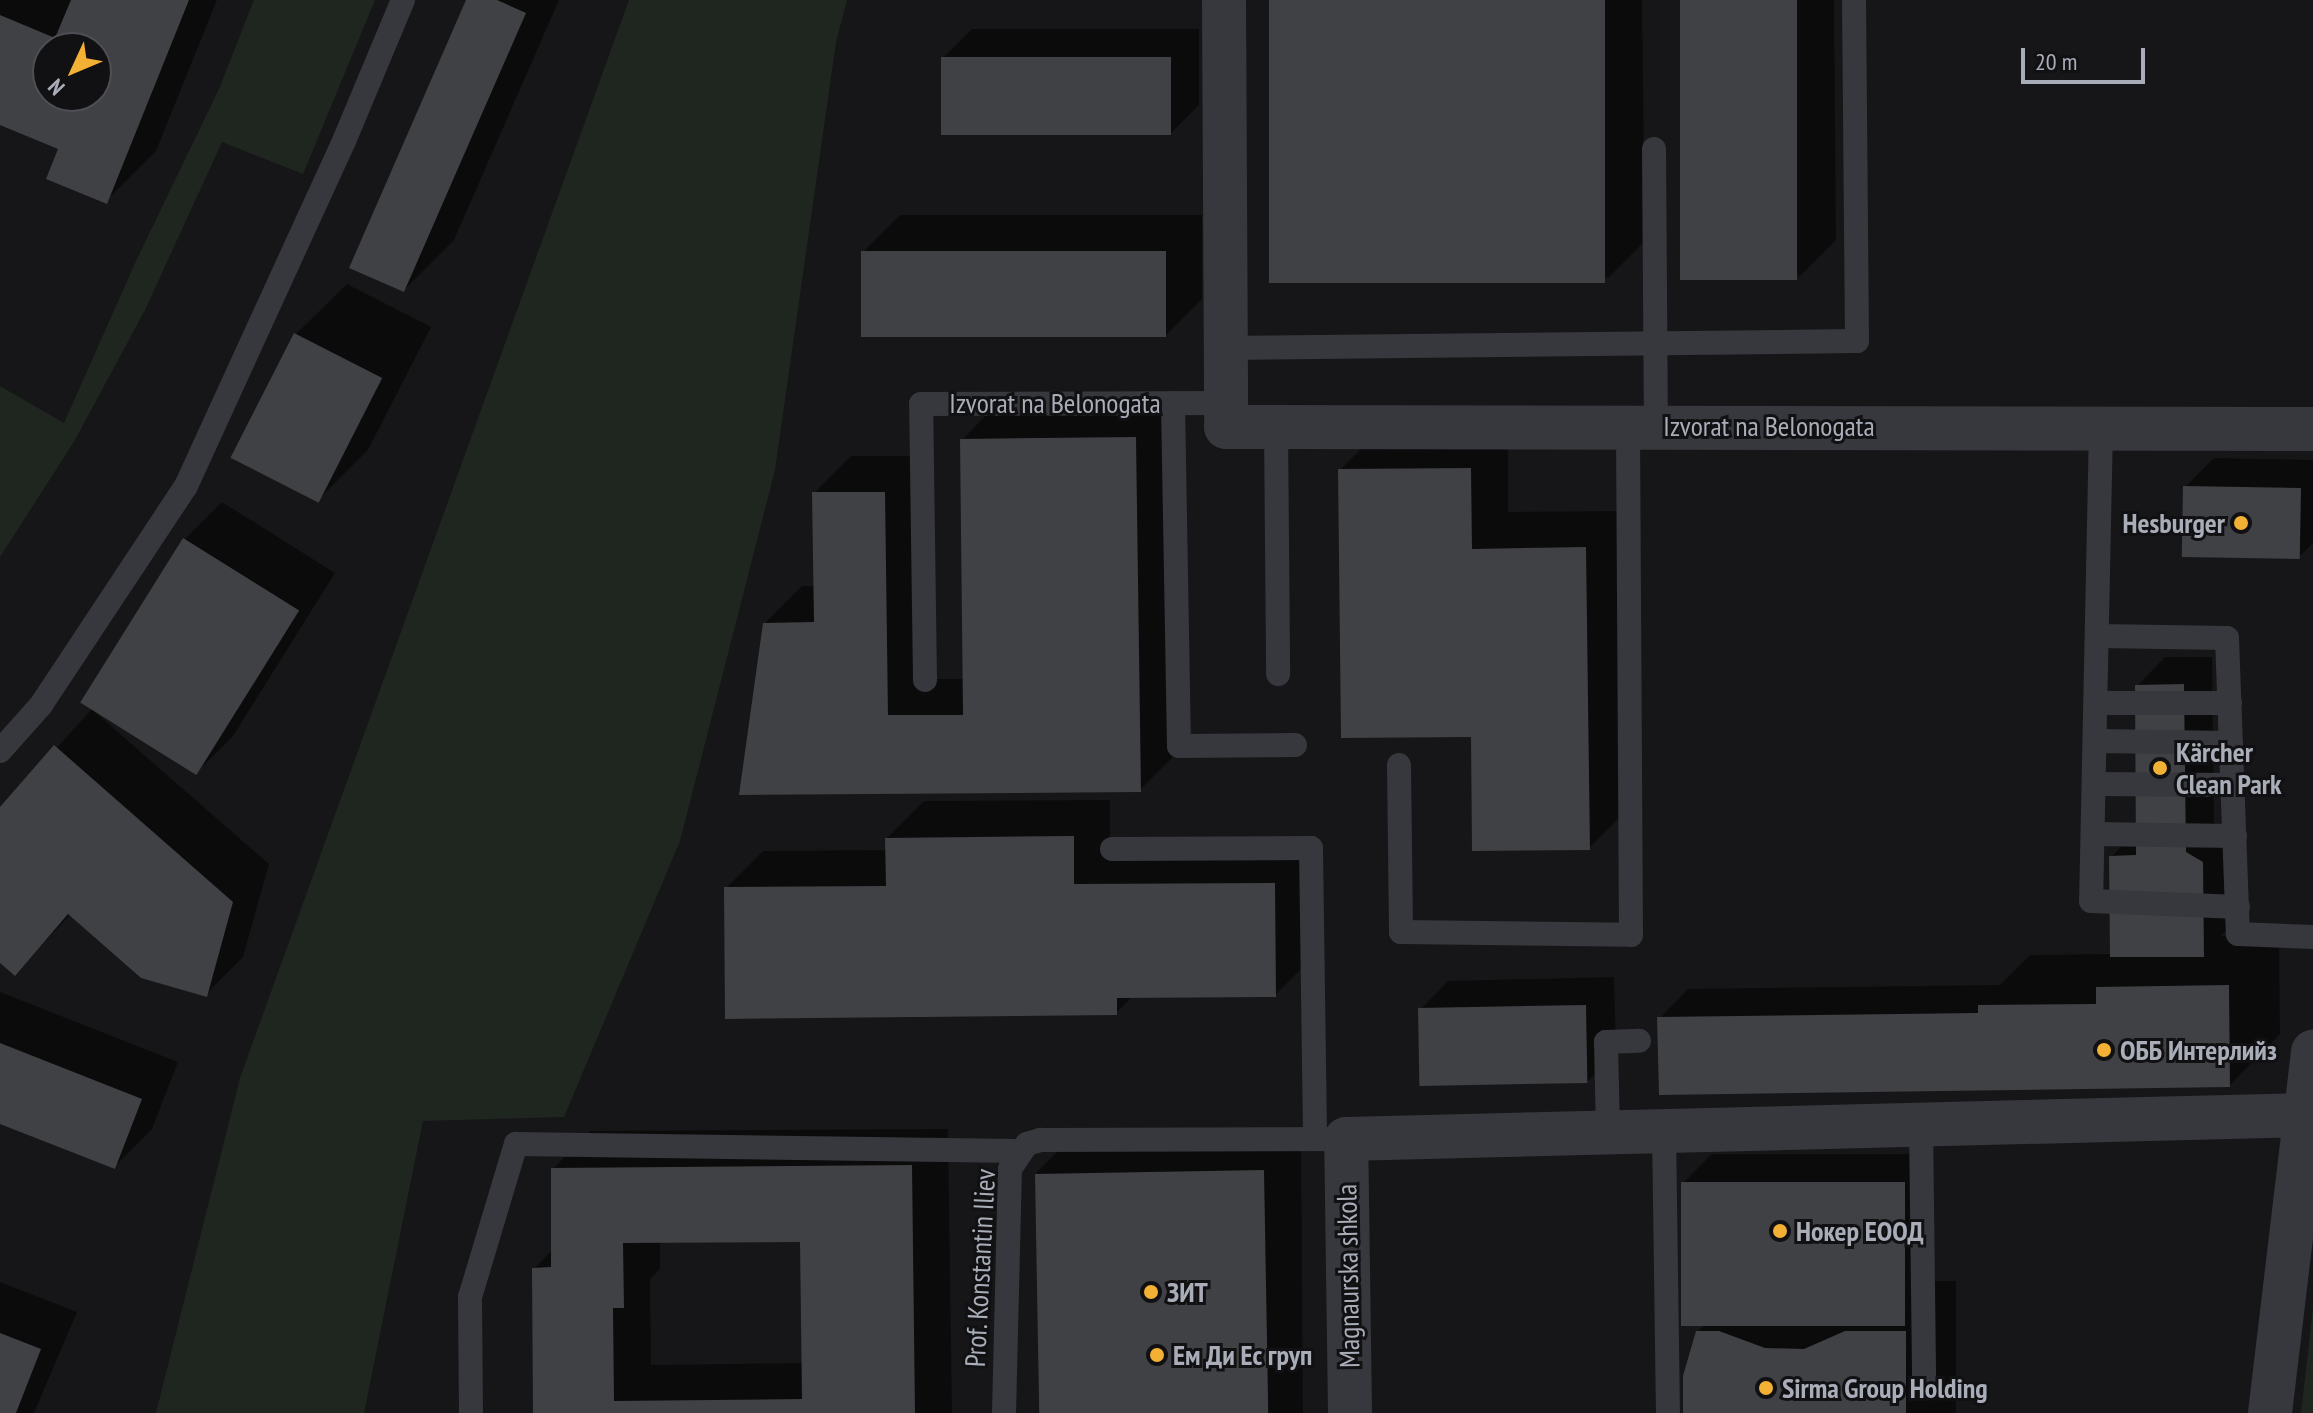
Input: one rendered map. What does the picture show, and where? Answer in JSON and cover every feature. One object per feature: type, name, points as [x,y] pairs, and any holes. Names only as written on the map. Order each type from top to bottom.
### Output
[{"type":"street","points":[[1224,0],[1226,415]]},
{"type":"street","name":"Izvorat na Belonogata","points":[[1226,415],[1276,427],[2313,429]]},
{"type":"street","points":[[2270,1413],[2313,1052]]},
{"type":"street","points":[[1330,1139],[2306,1115]]},
{"type":"street","name":"Magnaurska shkola","points":[[1330,1139],[1350,1413]]},
{"type":"lane","points":[[0,751],[41,705],[186,486],[344,141],[403,0]]},
{"type":"lane","points":[[1225,348],[1857,341],[1854,0]]},
{"type":"lane","points":[[1399,765],[1401,932],[1631,935],[1642,426],[1657,345],[1654,149]]},
{"type":"lane","points":[[1173,403],[1179,746],[1295,745]]},
{"type":"lane","name":"Izvorat na Belonogata","points":[[925,680],[921,404],[1173,403],[1226,415]]},
{"type":"lane","points":[[1276,427],[1278,674]]},
{"type":"lane","points":[[2101,428],[2091,901],[2238,907]]},
{"type":"lane","points":[[2099,636],[2227,638],[2238,934],[2313,937]]},
{"type":"lane","points":[[2097,703],[2230,703]]},
{"type":"lane","points":[[2096,741],[2231,743]]},
{"type":"lane","points":[[2095,784],[2233,785]]},
{"type":"lane","points":[[2093,834],[2235,836]]},
{"type":"lane","points":[[471,1413],[470,1297],[516,1144],[1030,1146],[1330,1139],[1311,848],[1112,849]]},
{"type":"lane","points":[[1608,1131],[1606,1042],[1639,1041]]},
{"type":"lane","points":[[1921,1124],[1924,1378]]},
{"type":"lane","points":[[1664,1129],[1668,1413]]},
{"type":"lane","name":"Prof. Konstantin Iliev","points":[[1004,1413],[1010,1169],[1030,1146]]},
{"type":"shaded area","points":[[254,0],[375,0],[303,174],[222,142],[145,310],[75,440],[0,557],[0,386],[64,423],[136,261],[219,89]]},
{"type":"shaded area","points":[[629,0],[847,0],[836,42],[775,470],[680,841],[564,1117],[423,1121],[364,1413],[156,1413],[240,1078]]},
{"type":"shaded area","points":[[2313,1308],[2313,1413],[2301,1413]]},
{"type":"building","points":[[71,0],[189,0],[107,204],[46,179],[58,149],[0,125],[0,15],[41,32],[32,32],[32,112],[112,112],[112,32],[58,32]]},
{"type":"building","points":[[466,0],[497,0],[526,13],[404,292],[349,268]]},
{"type":"building","points":[[1269,0],[1605,0],[1605,283],[1269,283]]},
{"type":"building","points":[[1680,0],[1797,0],[1797,280],[1680,280]]},
{"type":"building","points":[[941,57],[1171,57],[1171,135],[941,135]]},
{"type":"building","points":[[861,251],[1166,251],[1166,337],[861,337]]},
{"type":"building","points":[[294,333],[382,378],[319,503],[230,458]]},
{"type":"building","points":[[1136,437],[1141,792],[739,795],[763,623],[814,622],[812,492],[885,492],[888,715],[963,715],[960,439]]},
{"type":"building","points":[[1471,468],[1472,549],[1586,547],[1590,850],[1472,851],[1471,737],[1341,738],[1338,469]]},
{"type":"building","name":"Hesburger","points":[[2183,486],[2301,488],[2300,559],[2182,557]]},
{"type":"building","points":[[183,538],[299,611],[196,775],[80,703]]},
{"type":"building","name":"Kärcher Clean Park","points":[[2184,684],[2186,852],[2203,862],[2204,957],[2110,957],[2109,856],[2136,855],[2135,685]]},
{"type":"building","points":[[54,745],[233,902],[207,997],[141,978],[68,914],[15,976],[0,963],[0,807]]},
{"type":"building","points":[[1074,836],[1074,884],[1275,883],[1276,997],[1117,998],[1117,1015],[725,1019],[724,887],[886,886],[885,838]]},
{"type":"building","points":[[2229,985],[2230,1087],[1659,1095],[1657,1017],[1978,1013],[1978,1005],[2096,1004],[2096,987]]},
{"type":"building","points":[[1586,1005],[1587,1083],[1419,1086],[1418,1008]]},
{"type":"building","points":[[0,1043],[142,1099],[115,1169],[0,1124]]},
{"type":"building","points":[[912,1165],[915,1413],[533,1413],[532,1268],[551,1267],[551,1168]],"holes":[[[800,1242],[802,1399],[614,1401],[613,1308],[624,1308],[623,1243]]]},
{"type":"building","name":"ЗИТ","points":[[1264,1170],[1268,1413],[1039,1413],[1035,1174]]},
{"type":"building","points":[[1681,1182],[1905,1182],[1905,1326],[1681,1326]]},
{"type":"building","points":[[1696,1331],[1719,1331],[1765,1348],[1804,1349],[1845,1331],[1906,1331],[1906,1413],[1683,1413],[1683,1376]]},
{"type":"building","points":[[0,1333],[41,1349],[16,1413],[0,1413]]},
{"type":"place","name":"Hesburger","points":[[2241,523]]},
{"type":"place","name":"Kärcher Clean Park","points":[[2160,768]]},
{"type":"place","name":"ОББ Интерлийз","points":[[2104,1050]]},
{"type":"place","name":"Нокер ЕООД","points":[[1780,1231]]},
{"type":"place","name":"ЗИТ","points":[[1151,1292]]},
{"type":"place","name":"Ем Ди Ес груп","points":[[1157,1355]]},
{"type":"place","name":"Sirma Group Holding","points":[[1766,1388]]}]
